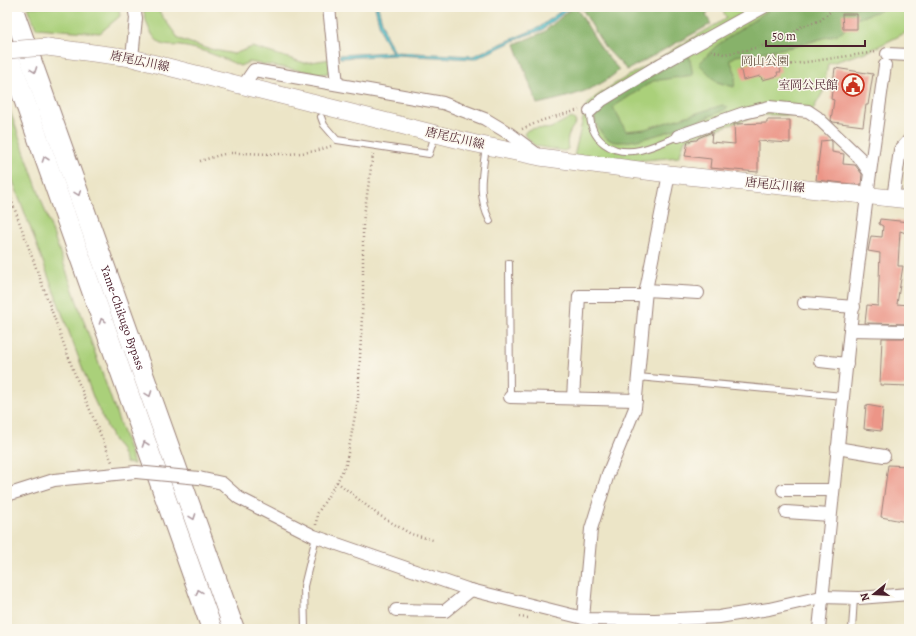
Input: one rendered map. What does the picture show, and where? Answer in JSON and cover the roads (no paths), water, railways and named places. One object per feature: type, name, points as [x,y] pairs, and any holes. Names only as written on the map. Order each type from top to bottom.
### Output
[{"type":"highway","name":"Yame-Chikugo Bypass","points":[[12,7],[234,629]]},
{"type":"highway","name":"Yame-Chikugo Bypass","points":[[7,50],[212,629]]},
{"type":"main road","name":"唐尾広川線","points":[[7,50],[47,46],[132,58],[486,146],[540,157],[669,174],[901,199]]},
{"type":"street","points":[[132,58],[136,18],[134,7]]},
{"type":"street","points":[[328,7],[337,84]]},
{"type":"street","points":[[590,111],[602,100],[663,63],[764,7]]},
{"type":"street","points":[[819,629],[821,597],[850,330],[884,57],[909,55]]},
{"type":"street","points":[[243,86],[254,70],[443,103],[485,119],[510,134],[540,157]]},
{"type":"street","points":[[678,136],[744,113],[769,107],[808,111],[817,117],[859,157],[870,173]]},
{"type":"street","points":[[901,199],[900,150],[909,140]]},
{"type":"street","points":[[586,622],[591,529],[608,474],[635,408],[646,293],[669,174]]},
{"type":"street","points":[[573,398],[579,296],[646,293],[698,293]]},
{"type":"street","points":[[804,303],[854,307]]},
{"type":"street","points":[[850,330],[909,331]]},
{"type":"street","points":[[820,361],[847,364]]},
{"type":"street","points":[[510,397],[636,400]]},
{"type":"street","points":[[837,448],[884,456]]},
{"type":"street","points":[[7,495],[54,480],[136,472],[199,478],[222,483],[239,498],[315,537],[470,590],[586,622],[719,617],[769,610],[821,597],[854,598],[909,594]]},
{"type":"street","points":[[782,490],[833,490]]},
{"type":"street","points":[[786,512],[830,515]]},
{"type":"street","points":[[396,610],[445,611],[470,590]]},
{"type":"lane","points":[[590,111],[589,123],[595,135],[600,142],[611,148],[624,151],[639,150],[678,136]]},
{"type":"lane","points":[[321,117],[324,125],[336,140],[374,147],[429,154],[435,133]]},
{"type":"lane","points":[[486,146],[481,193],[483,208],[490,221]]},
{"type":"lane","points":[[508,263],[510,397]]},
{"type":"lane","points":[[638,377],[843,396]]},
{"type":"lane","points":[[305,629],[304,586],[315,537]]},
{"type":"lane","points":[[852,629],[854,598]]},
{"type":"water","points":[[375,7],[378,7],[386,36],[395,52],[473,56],[540,27],[566,7],[571,7],[542,30],[524,36],[475,59],[395,55],[340,58],[339,55],[392,52],[382,35]]},
{"type":"place","name":"室岡公民館","points":[[853,85]]},
{"type":"park label","name":"岡山公園","points":[[765,61]]}]
